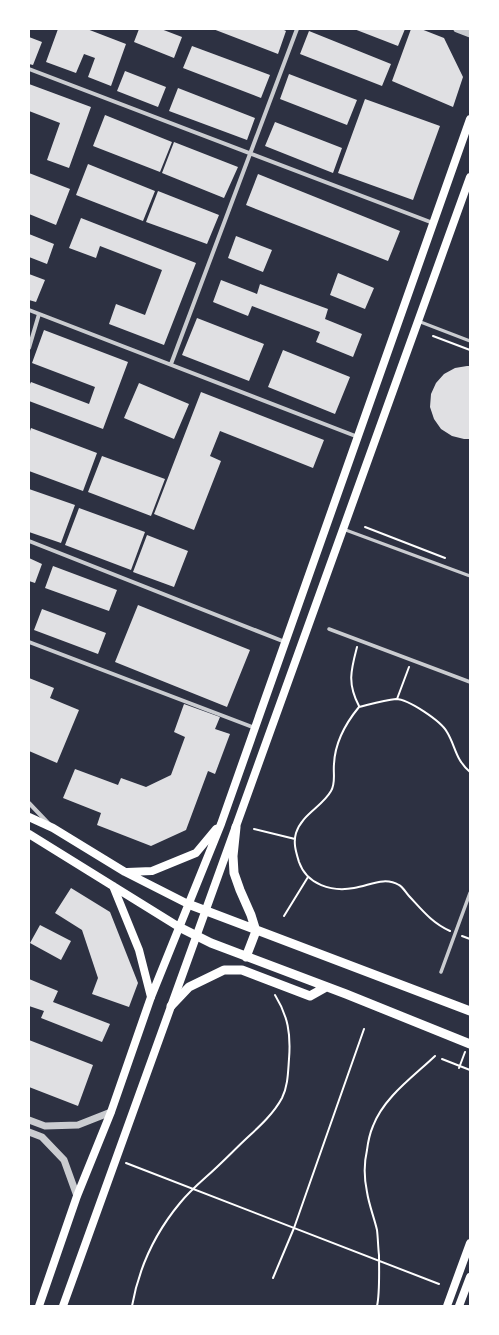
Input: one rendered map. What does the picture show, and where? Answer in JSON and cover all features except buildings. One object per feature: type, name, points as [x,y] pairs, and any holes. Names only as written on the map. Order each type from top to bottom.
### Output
[{"type":"main road","points":[[39,1306],[77,1196],[111,1112],[152,997],[179,926],[221,824],[470,119]]},
{"type":"main road","points":[[63,1306],[470,178]]},
{"type":"main road","points":[[29,817],[53,828],[125,872],[188,904],[470,1011]]},
{"type":"main road","points":[[125,872],[152,872],[196,853],[221,824]]},
{"type":"main road","points":[[236,827],[232,856],[234,873],[256,931],[246,957]]},
{"type":"main road","points":[[29,834],[196,936],[246,957],[470,1044]]},
{"type":"main road","points":[[114,886],[138,950],[152,997]]},
{"type":"main road","points":[[171,1006],[189,988],[224,970],[242,970],[310,996],[326,987]]},
{"type":"main road","points":[[446,1306],[470,1242]]},
{"type":"main road","points":[[459,1306],[470,1277]]},
{"type":"street","points":[[171,364],[297,29]]},
{"type":"street","points":[[457,29],[470,34]]},
{"type":"street","points":[[29,69],[433,223]]},
{"type":"street","points":[[29,310],[358,437]]},
{"type":"street","points":[[29,348],[39,314]]},
{"type":"street","points":[[29,541],[285,642]]},
{"type":"street","points":[[329,628],[470,682]]},
{"type":"street","points":[[29,642],[255,728]]},
{"type":"street","points":[[29,803],[53,828]]},
{"type":"street","points":[[441,972],[470,893]]},
{"type":"street","points":[[29,1120],[45,1126],[78,1124],[111,1112]]},
{"type":"street","points":[[29,1132],[42,1137],[64,1160],[77,1196]]},
{"type":"lane","points":[[418,321],[470,341]]},
{"type":"lane","points":[[343,529],[470,576]]},
{"type":"path","points":[[433,336],[470,350]]},
{"type":"path","points":[[365,527],[449,560]]},
{"type":"path","points":[[359,640],[351,672],[351,686],[359,707]]},
{"type":"path","points":[[397,699],[412,660]]},
{"type":"path","points":[[470,772],[457,756],[447,732],[439,722],[428,714],[397,699],[359,707],[340,735],[334,765],[335,778],[331,791],[321,803],[304,818],[296,832],[294,845],[302,870],[315,882],[328,887],[343,889],[356,888],[384,881],[399,885],[432,921],[470,939]]},
{"type":"path","points":[[254,829],[295,839]]},
{"type":"path","points":[[284,916],[308,877]]},
{"type":"path","points":[[132,1306],[138,1280],[147,1253],[166,1221],[192,1189],[266,1120],[282,1098],[287,1081],[290,1052],[289,1036],[288,1022],[283,1008],[275,995]]},
{"type":"path","points":[[273,1278],[294,1228],[364,1029]]},
{"type":"path","points":[[377,1306],[379,1261],[377,1232],[366,1192],[365,1174],[365,1158],[369,1140],[379,1113],[389,1100],[435,1056]]},
{"type":"path","points":[[442,1059],[470,1070]]},
{"type":"path","points":[[126,1163],[439,1284]]}]
